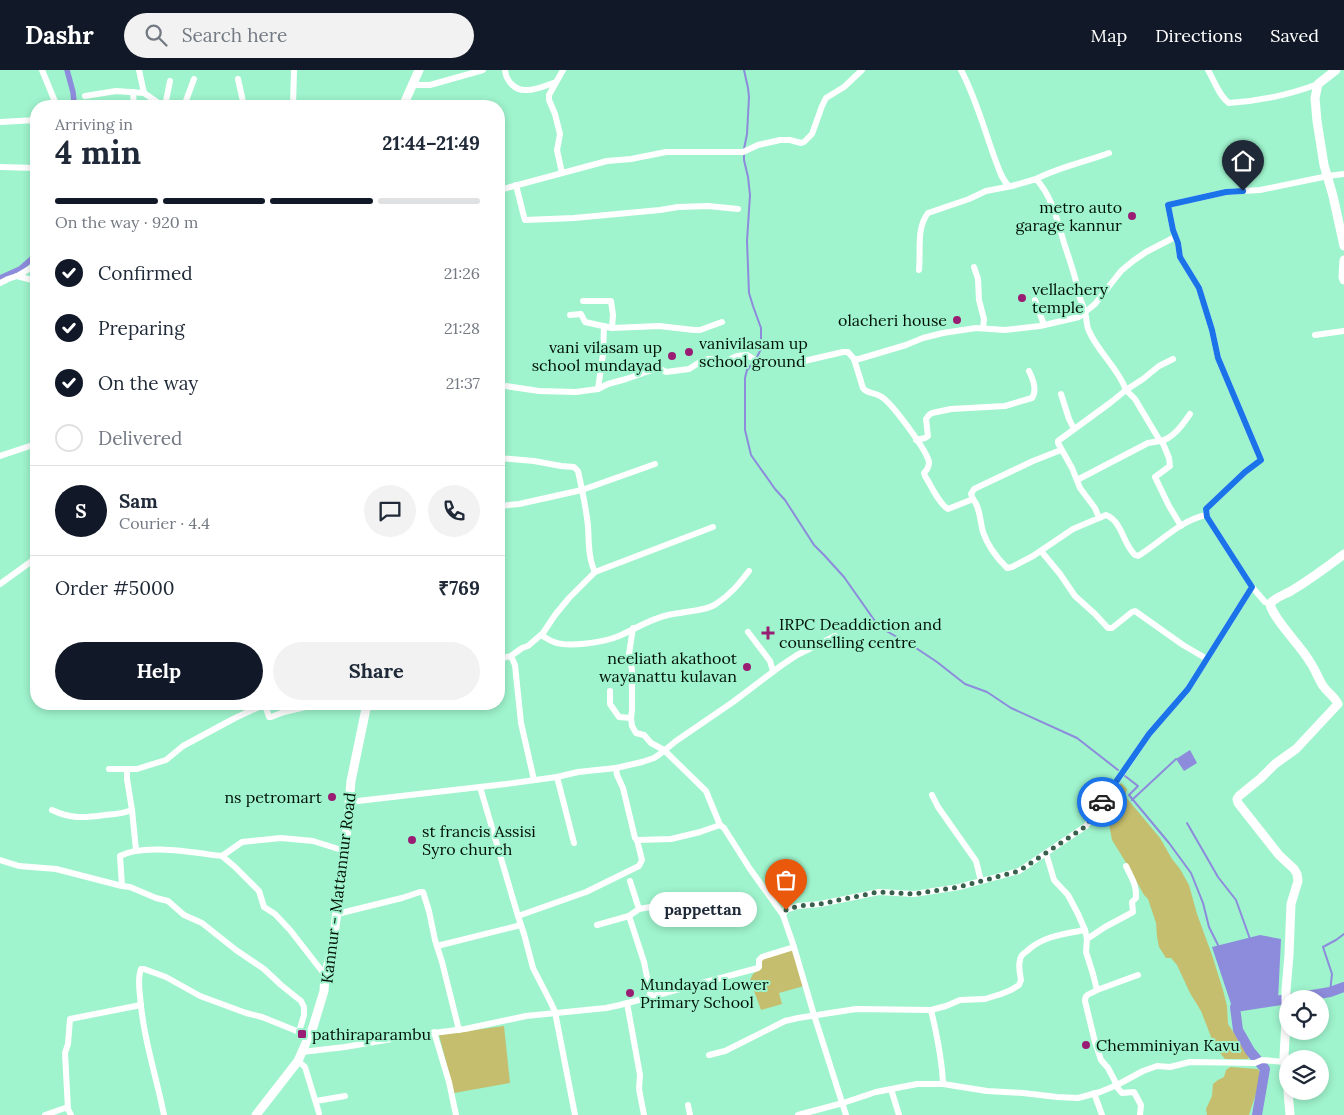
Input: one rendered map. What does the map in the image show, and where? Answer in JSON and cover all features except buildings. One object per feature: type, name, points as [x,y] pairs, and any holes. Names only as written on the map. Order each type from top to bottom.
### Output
[{"type":"main road","points":[[406,100],[419,70]]},
{"type":"main road","points":[[1336,70],[1318,84],[1315,98],[1324,164],[1344,246]]},
{"type":"main road","points":[[1344,260],[1344,280]]},
{"type":"main road","points":[[1285,1050],[1291,904],[1298,881],[1297,874],[1279,855],[1238,803],[1237,799],[1238,796],[1275,764],[1296,749],[1338,704],[1324,687],[1310,661],[1280,622],[1270,604],[1273,600],[1290,592],[1344,554]]},
{"type":"main road","name":"Kannur - Mattannur Road","points":[[256,1115],[298,1061],[324,992],[324,975],[332,950],[337,914],[351,781],[366,710]]},
{"type":"main road","points":[[1289,1100],[1290,1115]]},
{"type":"street","points":[[42,70],[54,100]]},
{"type":"street","points":[[139,70],[144,93]]},
{"type":"street","points":[[293,100],[294,70]]},
{"type":"street","points":[[412,85],[430,85],[483,70]]},
{"type":"street","points":[[505,70],[506,77],[510,82],[514,86],[526,91],[556,82]]},
{"type":"street","points":[[562,173],[557,150],[560,134],[549,95],[563,70]]},
{"type":"street","points":[[505,188],[607,160],[631,159],[666,152],[746,152],[758,145],[773,141],[785,140],[801,143],[812,134],[826,98],[844,87],[862,70]]},
{"type":"street","points":[[961,70],[971,91],[1000,174],[1004,182],[1009,186]]},
{"type":"street","points":[[1208,70],[1219,91],[1226,101],[1229,102],[1272,98],[1318,84]]},
{"type":"street","points":[[186,100],[194,79]]},
{"type":"street","points":[[238,79],[243,100]]},
{"type":"street","points":[[165,100],[170,81]]},
{"type":"street","points":[[85,96],[116,91],[144,93],[155,100]]},
{"type":"street","points":[[133,92],[134,100]]},
{"type":"street","points":[[0,122],[30,120]]},
{"type":"street","points":[[919,270],[920,233],[924,218],[928,213],[986,191],[1036,179],[1050,172],[1109,153]]},
{"type":"street","points":[[0,167],[30,168]]},
{"type":"street","points":[[1270,604],[1265,602],[1252,587],[1206,515],[1206,509],[1245,472],[1261,460],[1218,358],[1212,330],[1199,288],[1180,257],[1168,205],[1226,192],[1260,190],[1344,174]]},
{"type":"street","points":[[1036,179],[1047,195],[1055,215],[1072,264],[1087,325],[1096,344],[1120,378],[1126,390],[1135,399],[1161,441],[1169,458],[1170,466],[1155,477],[1181,526]]},
{"type":"street","points":[[516,185],[525,220],[574,218],[678,207],[738,208]]},
{"type":"street","points":[[854,359],[943,333],[983,328],[1005,330],[1044,326],[1079,317],[1095,304],[1121,271],[1133,261],[1175,237]]},
{"type":"street","points":[[974,266],[978,279],[979,300],[984,319],[983,328]]},
{"type":"street","points":[[0,283],[30,268]]},
{"type":"street","points":[[17,276],[30,279]]},
{"type":"street","points":[[0,277],[8,279]]},
{"type":"street","points":[[1035,300],[1044,326]]},
{"type":"street","points":[[583,301],[611,301],[612,328]]},
{"type":"street","points":[[570,315],[581,314],[586,322],[612,328],[659,326],[700,330],[722,322]]},
{"type":"street","points":[[598,389],[603,354],[604,326]]},
{"type":"street","points":[[1315,335],[1344,331]]},
{"type":"street","points":[[505,386],[552,392],[576,392],[598,389],[655,369],[661,369],[666,372],[692,368],[702,360],[716,359],[725,362],[743,355],[757,360],[781,363],[806,362],[839,352],[848,352],[854,359],[862,388],[865,391],[880,396],[890,404],[916,440],[929,462],[928,468],[924,473],[925,476],[946,509],[973,499]]},
{"type":"street","points":[[1099,518],[1095,508],[1076,480],[1058,441],[1110,404],[1126,390],[1143,380],[1159,366],[1173,359]]},
{"type":"street","points":[[916,440],[928,436],[926,419],[932,413],[951,409],[1005,406],[1032,398],[1034,393],[1033,380],[1029,371]]},
{"type":"street","points":[[1061,394],[1074,429]]},
{"type":"street","points":[[1076,480],[1148,443],[1164,441],[1178,430],[1190,414]]},
{"type":"street","points":[[0,456],[30,446]]},
{"type":"street","points":[[1062,450],[1033,461],[974,489],[971,494],[975,500],[989,546],[1007,568],[1041,551],[1073,530],[1106,514],[1112,518],[1121,531],[1129,549],[1138,556],[1181,526],[1206,515]]},
{"type":"street","points":[[505,459],[574,467],[578,471],[588,526],[588,544],[595,572]]},
{"type":"street","points":[[505,505],[582,490],[655,464]]},
{"type":"street","points":[[505,657],[528,646],[541,634],[569,598],[595,572],[713,527]]},
{"type":"street","points":[[1041,551],[1075,596],[1108,628],[1112,628],[1132,612],[1135,612],[1182,645],[1207,659]]},
{"type":"street","points":[[0,584],[30,562]]},
{"type":"street","points":[[541,634],[554,642],[562,644],[589,643],[612,639],[633,628],[667,615],[716,605],[731,592],[749,571]]},
{"type":"street","points":[[783,915],[786,910],[798,906],[820,904],[878,892],[914,894],[959,887],[1019,871],[1086,826],[1149,734],[1188,689],[1252,587]]},
{"type":"street","points":[[633,628],[630,654],[632,670],[632,710],[630,718],[632,726],[636,733],[644,735],[651,743],[664,750],[706,791],[720,825],[724,828],[783,915],[846,1115]]},
{"type":"street","points":[[748,632],[770,661],[773,671]]},
{"type":"street","points":[[349,802],[534,780],[578,772],[616,768],[654,758],[773,671],[797,655],[835,636]]},
{"type":"street","points":[[511,656],[515,665],[521,723],[534,780]]},
{"type":"street","points":[[610,691],[610,704],[619,717],[630,718]]},
{"type":"street","points":[[109,769],[127,770],[146,767],[166,760],[183,746],[252,710]]},
{"type":"street","points":[[267,710],[269,717],[271,717],[292,710]]},
{"type":"street","points":[[518,916],[586,892],[639,866],[642,860],[616,768]]},
{"type":"street","points":[[127,770],[136,850]]},
{"type":"street","points":[[557,776],[574,843]]},
{"type":"street","points":[[480,786],[533,968],[554,1012],[575,1115]]},
{"type":"street","points":[[932,796],[976,861],[982,881]]},
{"type":"street","points":[[52,810],[72,817],[91,818],[121,814],[132,810]]},
{"type":"street","points":[[637,840],[671,839],[720,825]]},
{"type":"street","points":[[222,856],[242,842],[281,838],[313,841],[345,851]]},
{"type":"street","points":[[122,886],[120,856],[136,850],[173,851],[222,856],[259,891],[264,907],[275,914],[290,930],[324,975]]},
{"type":"street","points":[[1046,853],[1054,880],[1068,895],[1085,930],[1087,939],[1086,952],[1097,990]]},
{"type":"street","points":[[0,860],[19,866],[56,869],[122,886],[130,886],[156,898],[168,901],[184,915],[202,923],[264,969],[301,1001],[304,1007],[304,1014],[299,1032]]},
{"type":"street","points":[[1087,939],[1104,927],[1133,912],[1132,902],[1136,898],[1137,891],[1126,866]]},
{"type":"street","points":[[630,881],[639,909]]},
{"type":"street","points":[[337,914],[423,892],[459,1030]]},
{"type":"street","points":[[597,925],[629,916],[639,909],[662,905]]},
{"type":"street","points":[[629,916],[644,962],[651,997]]},
{"type":"street","points":[[437,946],[521,925]]},
{"type":"street","points":[[709,1055],[725,1051],[785,1021],[814,1015],[864,1008],[878,1010],[931,1010],[960,1000],[985,999],[1011,990],[1019,984],[1022,980],[1019,971],[1020,959],[1037,942],[1053,936],[1085,930]]},
{"type":"street","points":[[302,1052],[459,1030],[526,1016],[606,1008],[758,968],[760,967],[759,960],[762,958],[794,947]]},
{"type":"street","points":[[164,1115],[144,1030],[139,976],[143,969],[166,978],[200,996],[262,1017],[309,1036]]},
{"type":"street","points":[[1138,975],[1097,990],[1089,994],[1085,1001],[1101,1060],[1108,1068],[1122,1093],[1134,1092],[1141,1105],[1140,1115]]},
{"type":"street","points":[[628,1003],[638,1060],[640,1100],[644,1115]]},
{"type":"street","points":[[69,1112],[65,1053],[68,1044],[70,1019],[141,1005]]},
{"type":"street","points":[[931,1010],[938,1037],[943,1084]]},
{"type":"street","points":[[434,1032],[450,1082],[456,1115]]},
{"type":"street","points":[[798,1115],[876,1092],[917,1084],[943,1084],[987,1091],[1078,1098],[1116,1085],[1157,1066],[1170,1067],[1190,1062],[1255,1063],[1262,1060],[1279,1061]]},
{"type":"street","points":[[298,1061],[305,1067],[319,1114]]},
{"type":"street","points":[[891,1089],[900,1115]]},
{"type":"street","points":[[1094,1093],[1102,1115]]},
{"type":"street","points":[[316,1102],[345,1096]]},
{"type":"street","points":[[688,1105],[690,1115]]},
{"type":"street","points":[[45,1115],[65,1108],[69,1112]]},
{"type":"shaded area","points":[[1190,750],[1197,763],[1184,771],[1176,759]]},
{"type":"shaded area","points":[[1121,783],[1127,789],[1125,796],[1160,838],[1189,885],[1223,990],[1227,1006],[1228,1024],[1247,1053],[1248,1059],[1225,1059],[1215,1047],[1201,1011],[1177,965],[1171,958],[1166,958],[1159,947],[1156,923],[1148,899],[1112,840],[1109,824],[1102,818],[1101,813]]},
{"type":"shaded area","points":[[1260,935],[1281,939],[1278,1000],[1231,1004],[1212,947]]},
{"type":"shaded area","points":[[793,950],[804,986],[779,993],[782,1004],[761,1010],[750,980],[753,974],[762,968],[762,959]]},
{"type":"shaded area","points":[[504,1026],[510,1083],[454,1093],[439,1035]]},
{"type":"shaded area","points":[[1230,1067],[1258,1069],[1262,1075],[1249,1115],[1207,1115],[1206,1109],[1212,1096],[1213,1084],[1224,1077],[1226,1070]]},
{"type":"waterway","points":[[67,70],[74,100]]},
{"type":"waterway","points":[[744,70],[749,97],[747,134],[744,149]]},
{"type":"waterway","points":[[744,154],[750,195],[747,241],[749,293],[761,328],[761,349],[757,357]]},
{"type":"waterway","points":[[0,278],[20,269],[30,260]]},
{"type":"waterway","points":[[754,362],[747,370],[745,378],[745,430],[751,455],[785,500],[814,545],[844,577],[877,624],[937,662],[965,684],[987,692],[1011,708],[1077,738],[1118,770]]},
{"type":"waterway","points":[[1132,800],[1176,759]]},
{"type":"waterway","points":[[1125,776],[1138,786],[1129,795],[1191,873],[1203,903],[1209,927],[1219,947]]},
{"type":"waterway","points":[[1187,823],[1218,877],[1236,900],[1250,939]]},
{"type":"waterway","points":[[1330,992],[1332,974],[1323,947],[1344,934]]},
{"type":"waterway","points":[[1329,992],[1344,987]]},
{"type":"waterway","points":[[1257,1115],[1265,1069],[1250,1051],[1238,1030],[1235,1007],[1279,1000]]},
{"type":"way so far","points":[[786,910],[798,906],[820,904],[878,892],[914,894],[959,887],[1019,871],[1086,826],[1102,802]]},
{"type":"place","name":"metro auto garage kannur","points":[[1132,216]]},
{"type":"place","name":"vellachery temple","points":[[1022,298]]},
{"type":"place","name":"olacheri house","points":[[957,320]]},
{"type":"place","name":"vanivilasam up school ground","points":[[689,352]]},
{"type":"place","name":"vani vilasam up school mundayad","points":[[672,356]]},
{"type":"place","name":"IRPC Deaddiction and counselling centre","points":[[768,633]]},
{"type":"place","name":"neeliath akathoot wayanattu kulavan","points":[[747,667]]},
{"type":"place","name":"ns petromart","points":[[332,797]]},
{"type":"place","name":"st francis Assisi Syro church","points":[[412,840]]},
{"type":"place","name":"pappettan","points":[[786,910]]},
{"type":"place","name":"Mundayad Lower Primary School","points":[[630,993]]},
{"type":"place","name":"pathiraparambu","points":[[302,1034]]},
{"type":"place","name":"Chemminiyan Kavu","points":[[1086,1045]]},
{"type":"route","points":[[1102,802],[1149,734],[1188,689],[1252,587],[1207,517],[1206,509],[1245,472],[1261,460],[1218,358],[1212,330],[1199,288],[1180,257],[1168,205],[1199,197],[1243,191]]}]
